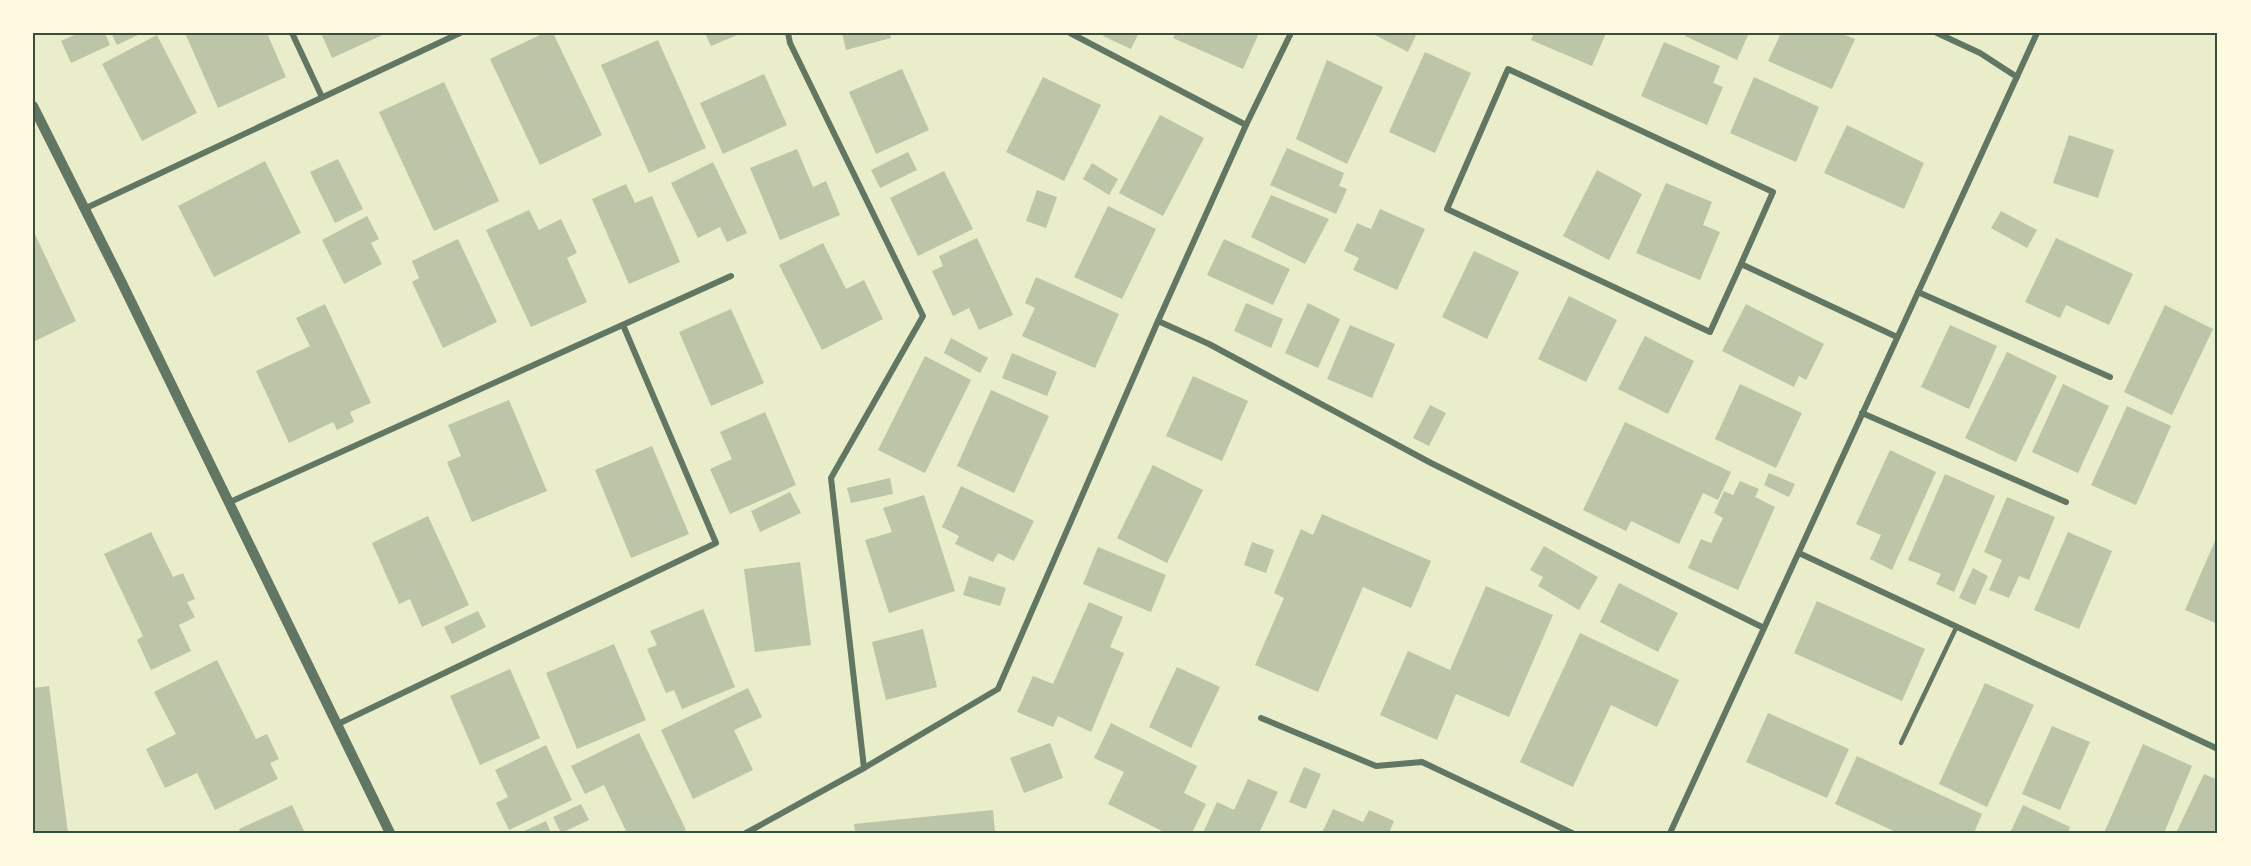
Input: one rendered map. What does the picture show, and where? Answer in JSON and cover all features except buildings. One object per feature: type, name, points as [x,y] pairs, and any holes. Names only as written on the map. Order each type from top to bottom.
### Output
[{"type":"street","points":[[292,33],[321,97]]},
{"type":"street","points":[[84,209],[460,33]]},
{"type":"street","points":[[789,33],[790,43],[923,316],[831,478],[864,768]]},
{"type":"street","points":[[1071,33],[1246,125]]},
{"type":"street","points":[[747,833],[864,768],[998,689],[1158,321],[1246,125],[1291,33]]},
{"type":"street","points":[[1937,33],[1980,53],[2017,77]]},
{"type":"street","points":[[1670,833],[2037,33]]},
{"type":"street","points":[[1508,69],[1773,192],[1741,264],[1710,332],[1447,209],[1508,69]]},
{"type":"street","points":[[33,106],[230,502],[390,833]]},
{"type":"street","points":[[1741,264],[1897,337]]},
{"type":"street","points":[[230,502],[731,276]]},
{"type":"street","points":[[1918,292],[2110,377]]},
{"type":"street","points":[[1158,321],[1209,344],[1431,463],[1764,628]]},
{"type":"street","points":[[338,724],[716,543],[623,325]]},
{"type":"street","points":[[1862,413],[2066,502]]},
{"type":"street","points":[[1799,553],[2218,749]]},
{"type":"street","points":[[1261,718],[1376,766],[1422,762],[1572,833]]},
{"type":"lane","points":[[1901,743],[1956,628]]}]
